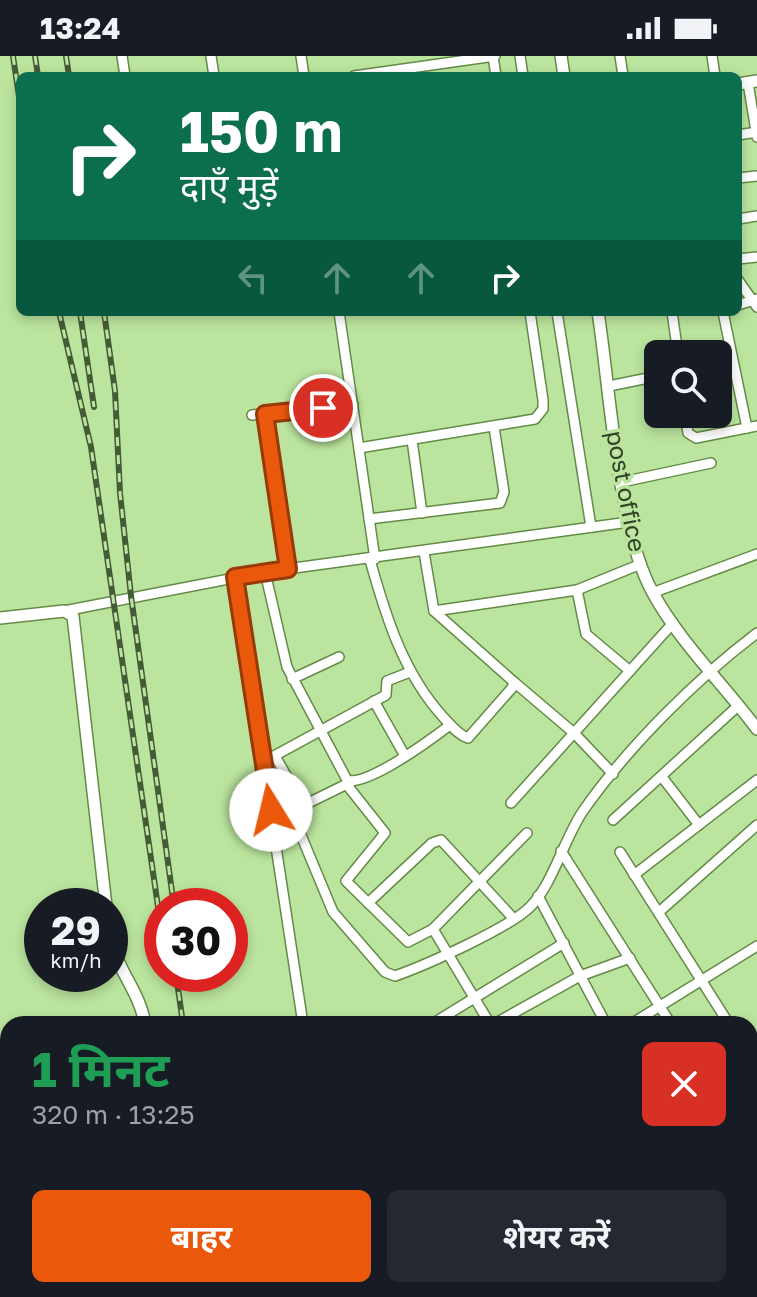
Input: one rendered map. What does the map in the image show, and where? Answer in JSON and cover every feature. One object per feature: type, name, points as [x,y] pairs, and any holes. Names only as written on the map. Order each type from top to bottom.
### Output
[{"type":"street","points":[[382,72],[494,56]]},
{"type":"street","points":[[748,83],[757,134]]},
{"type":"street","points":[[742,285],[755,302]]},
{"type":"street","points":[[340,316],[369,519],[372,560],[384,610],[410,672],[462,736],[470,736],[514,682]]},
{"type":"street","points":[[359,448],[535,419],[543,409],[531,316]]},
{"type":"street","points":[[558,316],[591,527]]},
{"type":"street","name":"post office","points":[[599,316],[629,522],[652,593],[757,729]]},
{"type":"street","points":[[673,316],[676,340]]},
{"type":"street","points":[[724,316],[728,340]]},
{"type":"street","points":[[687,428],[692,437],[752,427],[732,360]]},
{"type":"street","points":[[609,386],[644,379]]},
{"type":"street","points":[[252,415],[353,405]]},
{"type":"street","points":[[265,414],[288,569]]},
{"type":"street","points":[[369,519],[500,503],[504,492],[494,427]]},
{"type":"street","points":[[412,440],[422,513]]},
{"type":"street","points":[[622,482],[711,463]]},
{"type":"street","points":[[0,618],[64,611],[265,572],[372,560],[629,522]]},
{"type":"street","points":[[424,552],[434,611],[574,733],[613,774]]},
{"type":"street","points":[[652,593],[757,554]]},
{"type":"street","points":[[434,611],[577,590],[641,564]]},
{"type":"street","points":[[265,572],[278,640],[292,679],[344,776],[385,830],[371,852],[346,876],[349,885],[408,942],[433,929],[527,833]]},
{"type":"street","points":[[235,577],[302,1016]]},
{"type":"street","points":[[577,590],[586,634],[630,671]]},
{"type":"street","points":[[64,611],[70,613],[74,621],[104,888]]},
{"type":"street","points":[[511,803],[673,623]]},
{"type":"street","points":[[450,725],[405,756],[303,805],[293,816],[330,906],[385,972],[395,976],[447,954],[513,918],[538,896],[582,812],[613,774],[711,668],[757,633]]},
{"type":"street","points":[[292,679],[339,657]]},
{"type":"street","points":[[263,762],[388,694],[387,681],[410,672]]},
{"type":"street","points":[[374,701],[405,756]]},
{"type":"street","points":[[613,820],[739,705]]},
{"type":"street","points":[[275,756],[303,805]]},
{"type":"street","points":[[662,777],[699,825]]},
{"type":"street","points":[[634,875],[757,780]]},
{"type":"street","points":[[659,912],[757,825]]},
{"type":"street","points":[[368,903],[437,839],[446,843],[513,918]]},
{"type":"street","points":[[561,851],[666,1016]]},
{"type":"street","points":[[620,852],[724,1016]]},
{"type":"street","points":[[538,896],[602,1016]]},
{"type":"street","points":[[433,929],[487,1016]]},
{"type":"street","points":[[444,1016],[564,943]]},
{"type":"street","points":[[644,1016],[755,951]]},
{"type":"street","points":[[507,1016],[580,976],[630,958]]},
{"type":"street","points":[[128,981],[140,1000],[143,1016]]},
{"type":"railway","points":[[13,56],[16,76]]},
{"type":"railway","points":[[35,56],[37,72]]},
{"type":"railway","points":[[66,56],[68,72]]},
{"type":"railway","points":[[60,316],[91,447],[155,888]]},
{"type":"railway","points":[[81,316],[94,407]]},
{"type":"railway","points":[[105,316],[115,391],[120,493],[131,596],[172,888]]},
{"type":"railway","points":[[179,992],[182,1016]]},
{"type":"route","points":[[271,810],[235,577],[288,569],[265,414],[323,408]]}]
